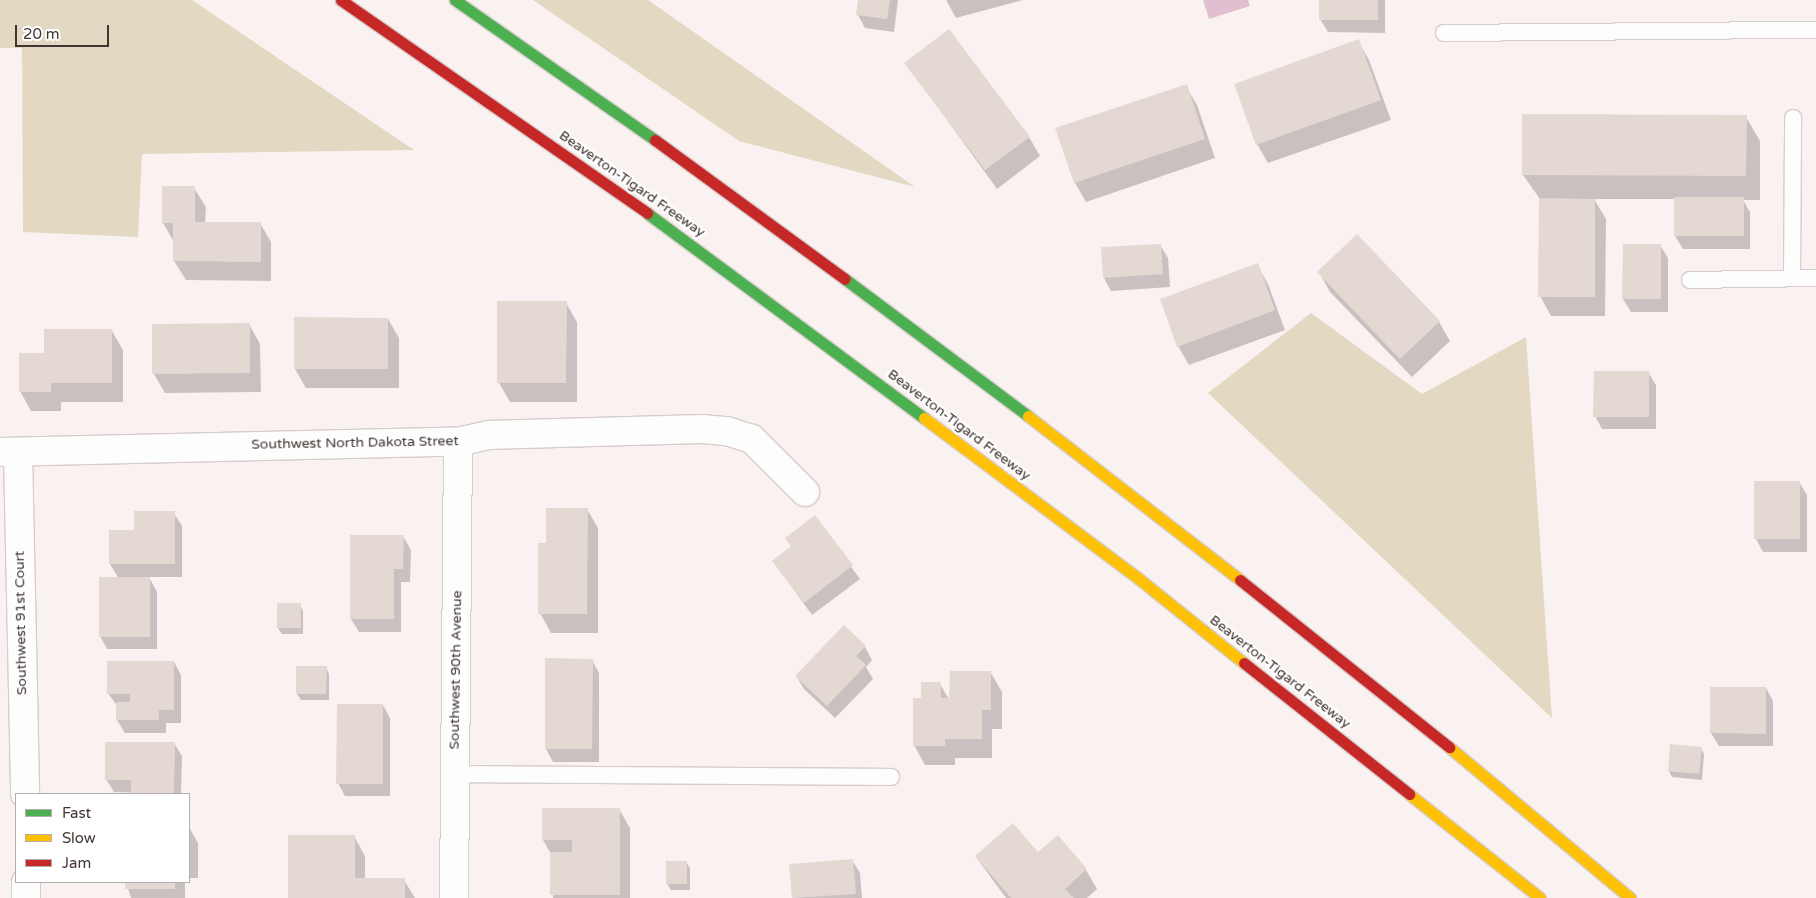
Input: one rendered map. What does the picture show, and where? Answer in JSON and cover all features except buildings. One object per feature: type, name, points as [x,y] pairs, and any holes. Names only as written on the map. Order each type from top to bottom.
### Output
[{"type":"highway","name":"Beaverton-Tigard Freeway","points":[[341,0],[706,254],[904,402],[1139,579],[1540,898]]},
{"type":"highway","points":[[455,0],[621,115],[956,361],[1292,620],[1547,826],[1630,898]]},
{"type":"street","name":"Southwest North Dakota Street","points":[[9,452],[458,442],[489,436],[727,431],[752,439],[806,492]]},
{"type":"street","name":"Southwest 90th Avenue","points":[[454,898],[458,442]]},
{"type":"street","name":"Southwest 91st Court","points":[[9,452],[24,793]]},
{"type":"street","points":[[26,883],[26,898]]},
{"type":"lane","points":[[1444,33],[1816,30]]},
{"type":"lane","points":[[1792,278],[1793,118]]},
{"type":"lane","points":[[1690,280],[1816,278]]},
{"type":"lane","points":[[455,774],[892,777]]},
{"type":"shaded area","points":[[0,0],[192,0],[414,150],[142,154],[138,237],[23,232],[22,48],[0,48]]},
{"type":"shaded area","points":[[533,0],[648,0],[915,187],[739,141]]},
{"type":"shaded area","points":[[1203,0],[1248,0],[1250,6],[1209,19]]},
{"type":"shaded area","points":[[1311,313],[1422,394],[1526,337],[1552,718],[1208,393]]},
{"type":"traffic: fast","points":[[455,0],[655,140]]},
{"type":"traffic: fast","points":[[647,213],[924,418]]},
{"type":"traffic: fast","points":[[845,279],[1028,416]]},
{"type":"traffic: slow","points":[[1028,416],[1240,580]]},
{"type":"traffic: slow","points":[[924,418],[1139,579],[1244,663]]},
{"type":"traffic: slow","points":[[1449,747],[1630,898]]},
{"type":"traffic: slow","points":[[1409,794],[1540,898]]},
{"type":"traffic: jam","points":[[341,0],[647,213]]},
{"type":"traffic: jam","points":[[655,140],[845,279]]},
{"type":"traffic: jam","points":[[1240,580],[1449,747]]},
{"type":"traffic: jam","points":[[1244,663],[1409,794]]}]
